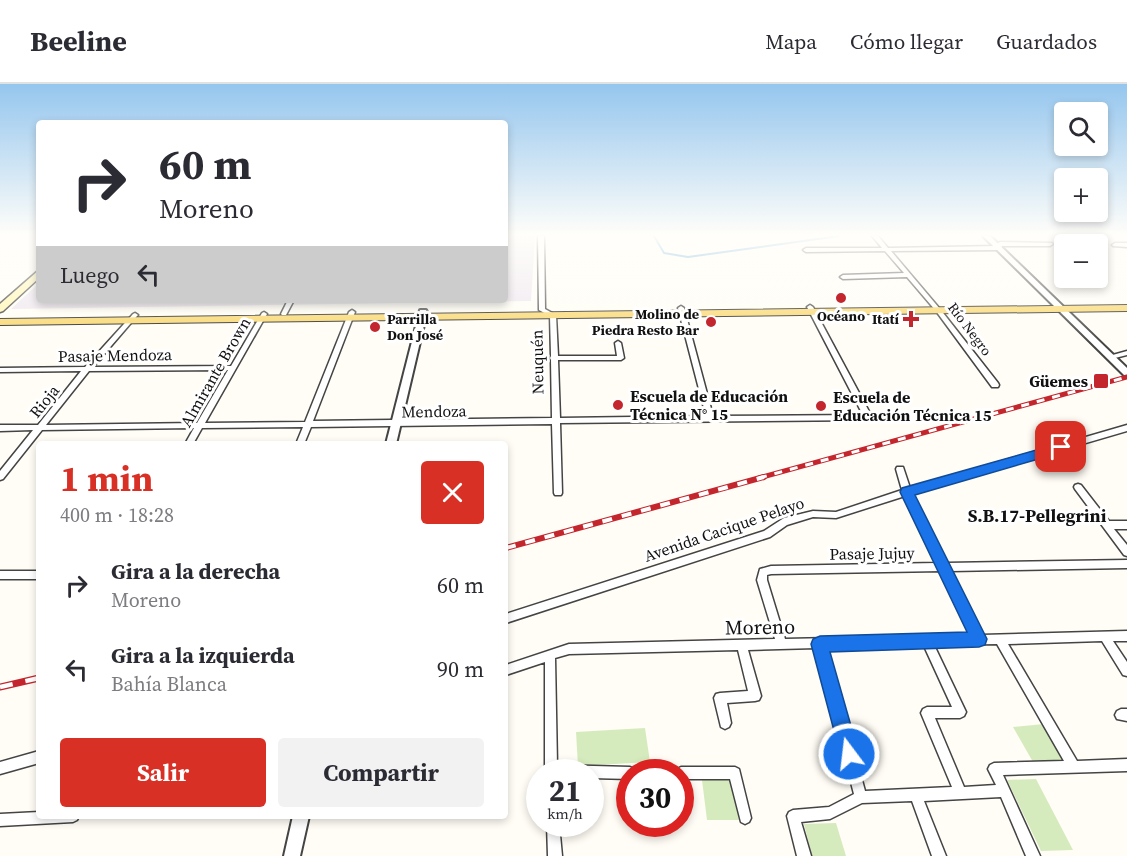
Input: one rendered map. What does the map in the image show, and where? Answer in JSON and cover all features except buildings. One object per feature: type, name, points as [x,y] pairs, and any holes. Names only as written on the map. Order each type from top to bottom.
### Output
[{"type":"main road","points":[[0,309],[36,276]]},
{"type":"main road","points":[[423,314],[553,315],[682,311],[1127,306]]},
{"type":"main road","points":[[0,322],[542,310],[682,311]]},
{"type":"main road","points":[[262,316],[351,315]]},
{"type":"main road","points":[[0,316],[133,318]]},
{"type":"street","name":"Neuquén","points":[[541,272],[542,310],[553,315],[558,494]]},
{"type":"street","name":"Río Negro","points":[[905,272],[936,308],[995,385]]},
{"type":"street","points":[[1022,272],[1127,373]]},
{"type":"street","points":[[843,277],[908,276]]},
{"type":"street","points":[[284,314],[290,303]]},
{"type":"street","points":[[811,309],[868,417]]},
{"type":"street","points":[[682,311],[710,419]]},
{"type":"street","points":[[392,441],[423,314]]},
{"type":"street","points":[[301,441],[351,315]]},
{"type":"street","name":"Almirante Brown","points":[[191,441],[262,316]]},
{"type":"street","name":"Rioja","points":[[0,477],[87,369],[133,318]]},
{"type":"street","points":[[553,358],[621,358],[618,343]]},
{"type":"street","points":[[1111,357],[1127,353]]},
{"type":"street","name":"Pasaje Mendoza","points":[[0,370],[231,368]]},
{"type":"street","name":"Mendoza","points":[[0,428],[396,425],[868,417]]},
{"type":"street","name":"Avenida Cacique Pelayo","points":[[508,617],[767,534],[784,522],[813,514],[836,515],[1127,428]]},
{"type":"street","points":[[900,469],[907,492],[979,639]]},
{"type":"street","points":[[1078,488],[1127,552]]},
{"type":"street","points":[[1106,525],[1127,525]]},
{"type":"street","name":"Pasaje Jujuy","points":[[782,645],[762,580],[762,572],[771,570],[1127,564]]},
{"type":"street","points":[[0,575],[36,575]]},
{"type":"street","points":[[1104,636],[1127,671]]},
{"type":"street","name":"Moreno","points":[[508,669],[569,649],[1127,636]]},
{"type":"street","points":[[1000,639],[1074,766]]},
{"type":"street","points":[[927,641],[960,712],[927,713],[961,793]]},
{"type":"street","points":[[820,644],[861,798]]},
{"type":"street","points":[[725,723],[720,698],[755,696],[742,646]]},
{"type":"street","points":[[550,655],[551,759]]},
{"type":"street","points":[[0,768],[36,758]]},
{"type":"street","points":[[1033,856],[994,769],[1127,765]]},
{"type":"street","points":[[694,774],[735,772],[745,818]]},
{"type":"street","points":[[804,856],[793,816],[830,813],[861,798],[1005,791]]},
{"type":"street","points":[[915,794],[939,856]]},
{"type":"street","points":[[0,820],[36,818]]},
{"type":"street","points":[[292,856],[300,819]]},
{"type":"street","points":[[554,837],[555,856]]},
{"type":"shaded area","points":[[508,272],[533,272],[531,301],[508,301]]},
{"type":"shaded area","points":[[36,286],[36,303],[401,303],[11,309]]},
{"type":"green space","points":[[1044,724],[1065,760],[1033,762],[1013,727]]},
{"type":"green space","points":[[645,728],[650,759],[616,759],[616,764],[604,765],[604,759],[578,759],[576,732]]},
{"type":"green space","points":[[1036,779],[1073,850],[1041,851],[1007,780]]},
{"type":"green space","points":[[702,780],[732,780],[739,820],[707,820]]},
{"type":"green space","points":[[836,823],[846,856],[812,856],[804,824]]},
{"type":"railway","points":[[759,478],[1127,377]]},
{"type":"railway","points":[[508,547],[764,477]]},
{"type":"railway","points":[[0,687],[36,679]]},
{"type":"place","name":"Océano","points":[[841,298]]},
{"type":"place","name":"Itatí","points":[[911,319]]},
{"type":"place","name":"Molino de Piedra Resto Bar","points":[[711,322]]},
{"type":"place","name":"Parrilla Don José","points":[[375,327]]},
{"type":"place","name":"Güemes","points":[[1101,381]]},
{"type":"place","name":"Escuela de Educación Técnica N° 15","points":[[618,405]]},
{"type":"place","name":"Escuela de Educación Técnica 15","points":[[821,406]]},
{"type":"district","name":"S.B.17-Pellegrini","points":[[1037,515]]},
{"type":"route","points":[[849,754],[820,644],[979,639],[907,492],[1061,447]]}]
